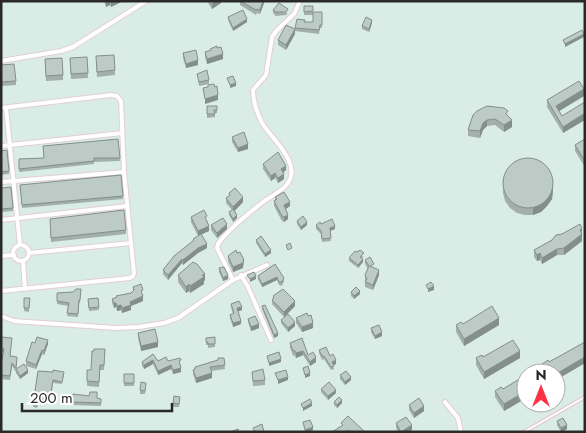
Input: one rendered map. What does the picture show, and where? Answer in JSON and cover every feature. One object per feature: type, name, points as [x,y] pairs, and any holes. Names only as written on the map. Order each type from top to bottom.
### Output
[{"type":"street","points":[[1,61],[61,51],[73,47],[146,1]]},
{"type":"street","points":[[233,280],[217,248],[218,244],[261,203],[288,184],[291,176],[289,160],[284,150],[262,122],[253,97],[253,90],[266,74],[272,37],[294,14],[300,1]]},
{"type":"street","points":[[1,291],[130,278],[133,276],[124,172],[121,101],[118,96],[111,95],[4,108],[10,145],[20,245]]},
{"type":"street","points":[[1,146],[122,133]]},
{"type":"street","points":[[1,182],[124,172]]},
{"type":"street","points":[[1,220],[127,206]]},
{"type":"street","points":[[29,253],[131,243]]},
{"type":"street","points":[[20,245],[27,247],[29,253],[28,258],[23,261],[18,260],[14,255],[14,250],[20,245]]},
{"type":"street","points":[[1,256],[14,255]]},
{"type":"street","points":[[23,261],[26,289]]},
{"type":"street","points":[[1,316],[22,322],[116,328],[164,323],[178,318],[233,280],[267,265]]},
{"type":"street","points":[[241,276],[248,286],[271,340]]},
{"type":"street","points":[[445,402],[458,418],[461,432]]},
{"type":"lane","points":[[524,432],[585,397]]},
{"type":"building","points":[[240,1],[263,1],[260,10],[256,10]]},
{"type":"building","points":[[279,3],[288,9],[286,12],[276,12],[273,10]]},
{"type":"building","points":[[304,6],[313,6],[313,11],[304,12]]},
{"type":"building","points":[[243,10],[247,19],[233,28],[228,17]]},
{"type":"building","points":[[313,12],[322,12],[322,25],[320,25],[319,30],[295,28],[297,19],[305,20],[304,22],[313,22]]},
{"type":"building","points":[[366,17],[372,20],[369,29],[362,26]]},
{"type":"building","points":[[286,25],[295,29],[286,45],[278,40]]},
{"type":"building","points":[[582,30],[584,34],[565,44],[563,40]]},
{"type":"building","points":[[217,46],[217,48],[221,47],[223,54],[207,59],[205,52]]},
{"type":"building","points":[[196,50],[198,60],[186,64],[183,53]]},
{"type":"building","points":[[114,55],[115,70],[97,72],[96,56]]},
{"type":"building","points":[[87,57],[88,73],[71,74],[70,58]]},
{"type":"building","points":[[62,58],[63,75],[46,76],[45,59]]},
{"type":"building","points":[[14,64],[16,81],[1,82],[1,65]]},
{"type":"building","points":[[207,70],[209,80],[199,82],[197,74]]},
{"type":"building","points":[[233,76],[236,83],[230,85],[227,78]]},
{"type":"building","points":[[579,81],[584,89],[556,106],[562,116],[585,102],[585,113],[563,127],[547,100]]},
{"type":"building","points":[[214,84],[215,87],[217,86],[218,95],[205,99],[203,88]]},
{"type":"building","points":[[207,106],[217,106],[217,110],[214,110],[215,114],[207,114]]},
{"type":"building","points":[[487,106],[504,108],[508,111],[506,114],[512,120],[504,125],[495,119],[487,120],[483,123],[480,131],[468,130],[473,115]]},
{"type":"building","points":[[244,132],[248,144],[238,148],[232,137]]},
{"type":"building","points":[[118,139],[120,158],[94,158],[94,161],[19,169],[19,159],[44,158],[43,146]]},
{"type":"building","points":[[585,139],[584,151],[585,161],[575,145]]},
{"type":"building","points":[[7,150],[9,171],[1,172],[1,151]]},
{"type":"building","points":[[278,152],[286,166],[281,169],[284,174],[278,178],[275,173],[271,176],[263,164]]},
{"type":"building","points":[[523,158],[533,158],[546,165],[553,178],[553,188],[546,201],[533,208],[523,208],[514,204],[507,197],[503,188],[503,178],[507,169],[514,162]]},
{"type":"building","points":[[121,175],[123,196],[22,205],[20,185]]},
{"type":"building","points":[[11,187],[13,208],[1,209],[1,188]]},
{"type":"building","points":[[235,188],[243,197],[233,207],[226,198]]},
{"type":"building","points":[[284,192],[290,202],[284,205],[288,215],[284,217],[274,201],[277,199],[275,197]]},
{"type":"building","points":[[233,209],[237,215],[233,219],[229,212]]},
{"type":"building","points":[[124,210],[126,230],[51,238],[50,219]]},
{"type":"building","points":[[204,210],[209,226],[198,231],[191,217]]},
{"type":"building","points":[[303,216],[307,222],[301,227],[297,221]]},
{"type":"building","points":[[223,218],[227,224],[217,233],[211,225]]},
{"type":"building","points":[[332,219],[335,226],[330,228],[331,238],[322,239],[321,231],[316,225]]},
{"type":"building","points":[[580,224],[582,234],[564,248],[557,249],[542,258],[540,253],[537,255],[534,250],[552,240],[556,235],[562,234]]},
{"type":"building","points":[[201,234],[207,244],[182,259],[168,275],[163,270],[174,256]]},
{"type":"building","points":[[261,236],[271,250],[265,254],[256,240]]},
{"type":"building","points":[[290,243],[292,248],[288,250],[286,245]]},
{"type":"building","points":[[236,250],[237,253],[240,252],[244,260],[243,263],[233,267],[228,256]]},
{"type":"building","points":[[360,250],[364,253],[360,257],[363,259],[358,265],[349,258],[355,251]]},
{"type":"building","points":[[370,257],[374,264],[370,266],[379,270],[373,285],[365,282],[367,279],[365,275],[369,266],[365,260]]},
{"type":"building","points":[[193,262],[205,274],[202,275],[204,277],[186,287],[178,275]]},
{"type":"building","points":[[275,264],[284,278],[282,282],[279,282],[277,277],[262,284],[258,276]]},
{"type":"building","points":[[224,267],[228,275],[223,278],[219,268]]},
{"type":"building","points":[[254,272],[256,276],[250,279],[247,275]]},
{"type":"building","points":[[431,282],[434,286],[428,289],[426,285]]},
{"type":"building","points":[[141,284],[143,296],[130,302],[131,305],[122,308],[121,305],[117,306],[114,303],[112,299],[116,296],[131,293],[134,290],[133,287]]},
{"type":"building","points":[[356,287],[360,291],[354,296],[351,292]]},
{"type":"building","points":[[76,289],[81,289],[78,314],[67,313],[69,303],[57,301],[57,293],[73,292]]},
{"type":"building","points":[[283,289],[295,301],[284,312],[272,300],[273,296]]},
{"type":"building","points":[[24,298],[30,298],[29,308],[24,308]]},
{"type":"building","points":[[98,298],[99,307],[89,308],[88,299]]},
{"type":"building","points":[[239,301],[242,307],[237,308],[241,321],[233,323],[230,315],[234,313],[231,304]]},
{"type":"building","points":[[265,305],[278,333],[274,335],[262,306]]},
{"type":"building","points":[[492,306],[499,318],[464,339],[456,325],[461,322],[463,324]]},
{"type":"building","points":[[307,313],[308,316],[311,315],[313,323],[302,327],[296,318]]},
{"type":"building","points":[[288,314],[295,322],[288,328],[281,320]]},
{"type":"building","points":[[255,316],[259,324],[251,327],[248,319]]},
{"type":"building","points":[[379,325],[382,332],[375,336],[371,328]]},
{"type":"building","points":[[155,329],[158,342],[141,346],[138,333]]},
{"type":"building","points":[[1,337],[12,338],[10,356],[17,357],[16,368],[12,363],[10,376],[1,375],[4,349],[1,348]]},
{"type":"building","points":[[37,337],[48,340],[36,365],[26,361],[32,342],[35,343]]},
{"type":"building","points":[[215,337],[215,344],[208,344],[206,342],[206,338]]},
{"type":"building","points":[[302,338],[308,355],[313,352],[316,357],[310,362],[303,351],[296,353],[293,351],[290,343]]},
{"type":"building","points":[[513,340],[520,351],[484,372],[476,358],[482,355],[483,357]]},
{"type":"building","points":[[585,342],[585,357],[566,368],[566,363],[544,363],[548,360],[549,362]]},
{"type":"building","points":[[326,347],[330,356],[333,354],[336,360],[332,362],[334,366],[331,367],[319,350]]},
{"type":"building","points":[[94,349],[105,349],[104,365],[100,365],[99,382],[87,381],[87,370],[91,370],[92,351]]},
{"type":"building","points":[[279,352],[281,359],[269,363],[267,356]]},
{"type":"building","points":[[153,354],[158,361],[166,357],[168,361],[180,358],[181,368],[173,370],[171,365],[158,371],[153,360],[144,365],[142,362]]},
{"type":"building","points":[[218,358],[224,358],[225,365],[210,367],[212,373],[196,378],[193,370],[195,367],[218,360]]},
{"type":"building","points":[[24,364],[28,370],[20,376],[16,369]]},
{"type":"building","points":[[308,366],[310,373],[305,375],[303,368]]},
{"type":"building","points":[[263,369],[265,380],[253,381],[252,372]]},
{"type":"building","points":[[53,370],[64,372],[62,382],[53,380],[50,400],[39,399],[37,405],[33,404],[38,371],[53,372]]},
{"type":"building","points":[[286,370],[288,377],[278,380],[275,373]]},
{"type":"building","points":[[346,371],[351,377],[345,382],[340,375]]},
{"type":"building","points":[[124,374],[134,374],[134,383],[124,383]]},
{"type":"building","points":[[516,381],[516,397],[504,404],[495,391],[501,387],[503,389]]},
{"type":"building","points":[[141,382],[146,383],[145,391],[140,390]]},
{"type":"building","points":[[329,382],[336,390],[328,396],[321,389]]},
{"type":"building","points":[[90,392],[97,392],[97,398],[101,399],[101,403],[72,402],[73,394],[89,396]]},
{"type":"building","points":[[174,396],[180,397],[179,404],[173,403]]},
{"type":"building","points":[[339,397],[342,400],[337,405],[334,402]]},
{"type":"building","points":[[419,398],[424,406],[414,413],[409,405]]},
{"type":"building","points":[[310,399],[312,403],[303,408],[301,404]]},
{"type":"building","points":[[348,416],[365,432],[350,432],[348,430],[345,432],[332,432],[343,425],[341,423]]},
{"type":"building","points":[[406,417],[412,425],[401,432],[396,423]]},
{"type":"building","points":[[563,418],[567,425],[561,428],[557,421]]},
{"type":"building","points":[[310,420],[313,427],[305,430],[303,422]]},
{"type":"building","points":[[262,424],[264,432],[255,432],[253,428]]}]
